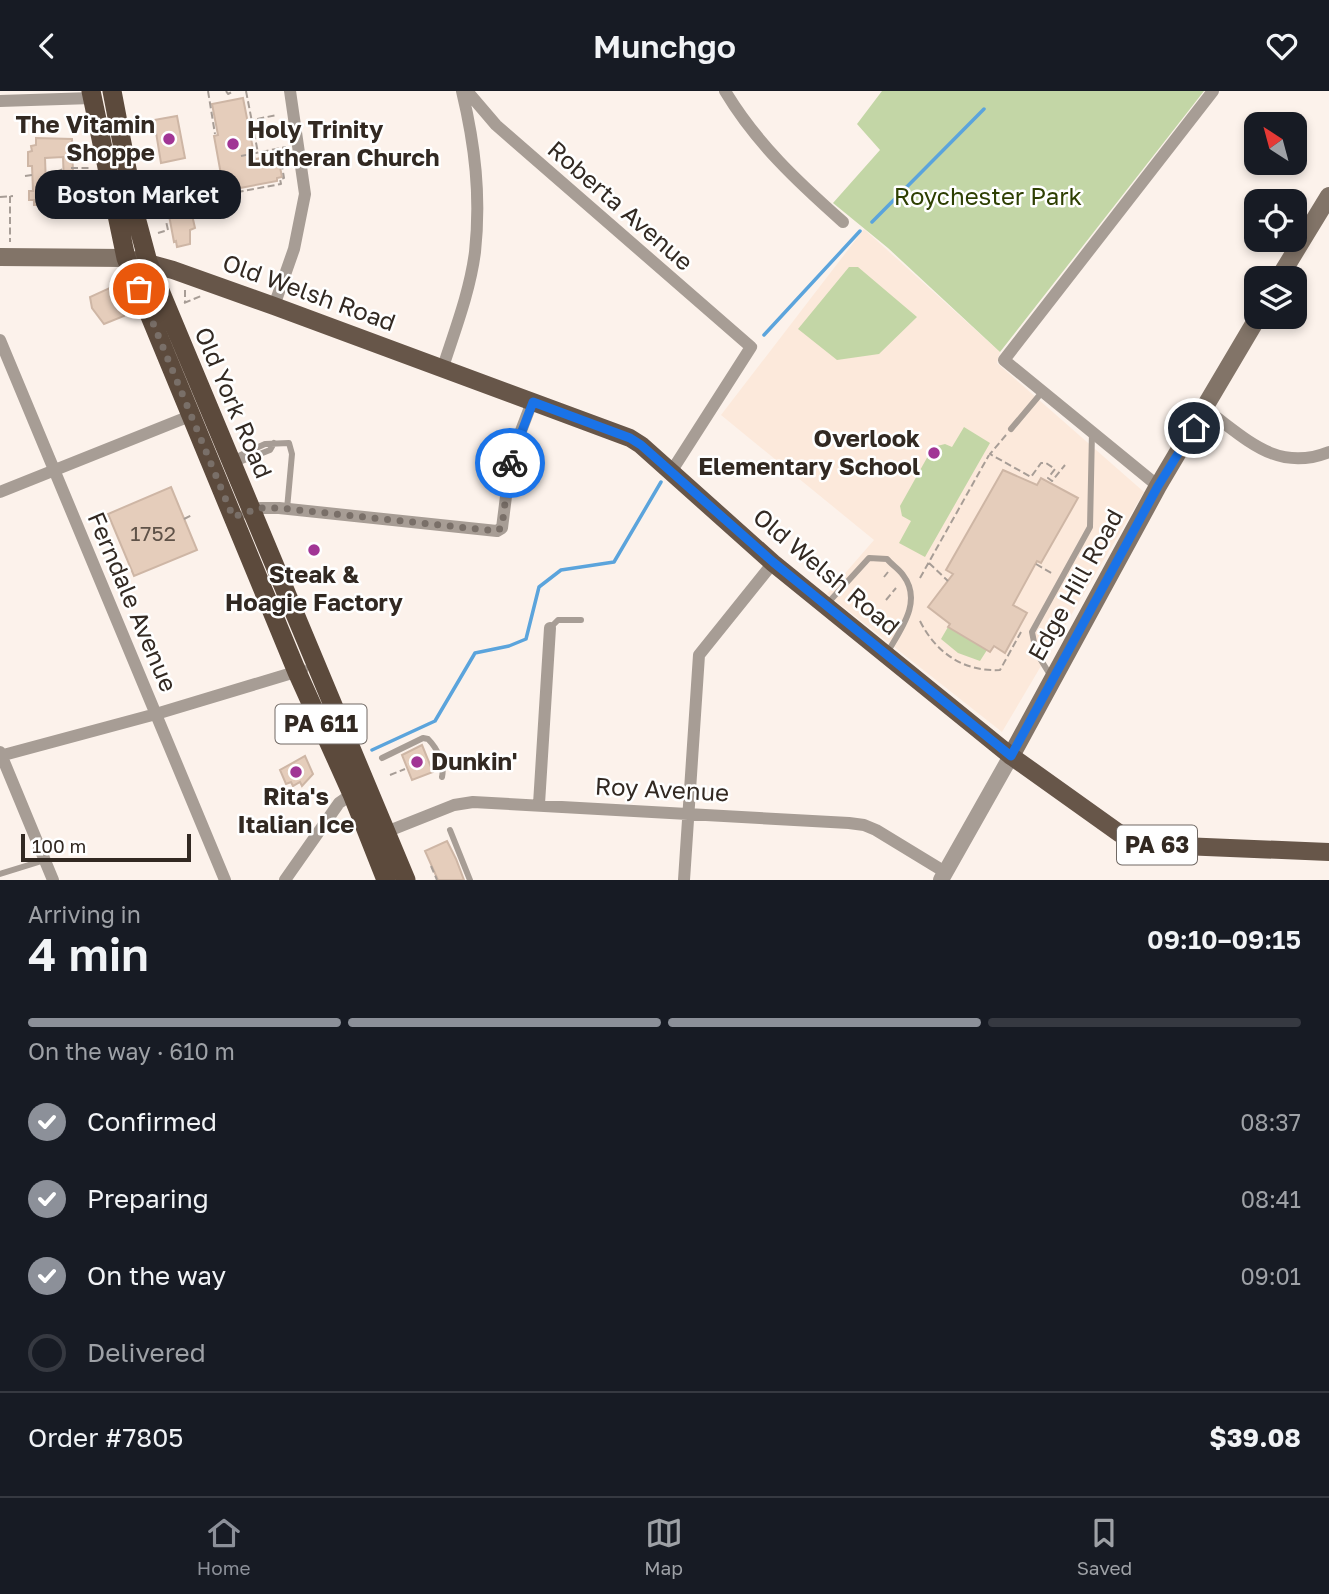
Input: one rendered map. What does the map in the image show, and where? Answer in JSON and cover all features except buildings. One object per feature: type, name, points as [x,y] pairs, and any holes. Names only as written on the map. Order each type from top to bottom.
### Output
[{"type":"highway","name":"Old York Road","points":[[113,91],[137,221],[148,262],[253,511],[306,669],[352,794],[406,880]]},
{"type":"highway","name":"Old York Road","points":[[92,95],[126,258],[233,517],[306,669],[378,835],[386,880]]},
{"type":"main road","points":[[1286,266],[1329,196]]},
{"type":"main road","name":"Old Welsh Road","points":[[5,250],[126,258],[148,262],[443,367],[630,438],[773,562],[1011,756],[1119,833],[1144,843],[1329,852]]},
{"type":"main road","name":"Edge Hill Road","points":[[1011,756],[1158,486],[1251,329]]},
{"type":"street","points":[[274,306],[294,249],[305,194],[290,91]]},
{"type":"street","points":[[443,367],[464,302],[475,254],[478,193],[474,139],[465,91]]},
{"type":"street","name":"Roberta Avenue","points":[[465,91],[489,118],[751,347],[671,472]]},
{"type":"street","points":[[725,91],[739,114],[781,165],[843,222]]},
{"type":"street","points":[[1158,486],[1004,360],[1213,91]]},
{"type":"street","points":[[0,101],[92,95]]},
{"type":"street","name":"Ferndale Avenue","points":[[0,340],[225,880]]},
{"type":"street","points":[[233,517],[260,508],[287,509],[497,531],[502,527],[511,457],[533,402]]},
{"type":"street","points":[[1205,409],[1260,449],[1287,460],[1316,457],[1329,452]]},
{"type":"street","points":[[0,492],[190,416]]},
{"type":"street","points":[[684,880],[699,655],[773,562]]},
{"type":"street","points":[[539,804],[550,628]]},
{"type":"street","points":[[53,880],[1,754],[156,714],[306,669]]},
{"type":"street","name":"Edge Hill Road","points":[[943,876],[1011,756]]},
{"type":"street","points":[[285,880],[339,803],[352,794]]},
{"type":"street","name":"Roy Avenue","points":[[378,835],[465,802],[539,804],[864,825],[943,876]]},
{"type":"lane","points":[[1011,429],[1043,391]]},
{"type":"lane","points":[[1052,678],[1036,652],[1032,632],[1090,527],[1092,430]]},
{"type":"lane","points":[[231,462],[270,450],[274,443],[289,443],[292,454],[287,509]]},
{"type":"lane","points":[[826,604],[869,558],[887,559],[903,575],[912,592],[908,618],[886,654]]},
{"type":"lane","points":[[550,628],[558,620],[581,619]]},
{"type":"lane","points":[[383,758],[428,739],[436,749],[444,769],[442,777]]},
{"type":"lane","points":[[450,830],[470,880]]},
{"type":"lane","points":[[0,874],[45,860]]},
{"type":"path","points":[[208,91],[215,134]]},
{"type":"path","points":[[226,91],[228,94],[234,91]]},
{"type":"path","points":[[246,91],[258,153]]},
{"type":"path","points":[[247,121],[277,115]]},
{"type":"path","points":[[241,156],[290,146]]},
{"type":"path","points":[[216,196],[281,184],[280,179],[284,178],[281,167],[291,165]]},
{"type":"path","points":[[71,168],[97,168]]},
{"type":"path","points":[[46,176],[63,169]]},
{"type":"path","points":[[25,176],[32,176]]},
{"type":"path","points":[[0,197],[11,196],[5,250]]},
{"type":"path","points":[[155,234],[168,230],[166,222]]},
{"type":"path","points":[[185,286],[185,303]]},
{"type":"path","points":[[180,305],[201,296],[204,291]]},
{"type":"path","points":[[920,578],[990,454],[1011,429]]},
{"type":"path","points":[[990,454],[1031,477],[1041,463],[1046,463],[1055,469],[1048,478],[1052,481],[1065,464]]},
{"type":"path","points":[[1024,479],[1027,474]]},
{"type":"path","points":[[184,519],[192,515]]},
{"type":"path","points":[[928,562],[948,580]]},
{"type":"path","points":[[1035,564],[1054,575]]},
{"type":"path","points":[[884,577],[888,572]]},
{"type":"path","points":[[886,600],[897,588]]},
{"type":"path","points":[[920,621],[929,639],[948,657],[966,667],[987,671],[1000,670],[1021,632]]},
{"type":"path","points":[[390,775],[405,769]]},
{"type":"path","points":[[431,866],[437,880]]},
{"type":"shaded area","name":"Overlook Elementary School","points":[[864,229],[1000,352],[997,363],[1144,492],[1002,732],[827,594],[874,540],[721,415]]},
{"type":"green space","name":"Roychester Park","points":[[882,91],[1204,91],[1000,352],[888,248],[833,203],[880,150],[857,124]]},
{"type":"green space","points":[[849,267],[858,267],[917,317],[879,354],[837,360],[798,329]]},
{"type":"green space","points":[[964,427],[990,443],[925,557],[899,543],[911,521],[902,516],[900,506],[933,447],[945,444],[952,447]]},
{"type":"green space","points":[[948,627],[987,650],[980,661],[958,653],[941,639]]},
{"type":"waterway","points":[[872,222],[984,109]]},
{"type":"waterway","points":[[764,335],[860,231]]},
{"type":"waterway","points":[[372,750],[435,721],[475,653],[509,646],[526,639],[539,587],[561,570],[614,562],[661,482]]},
{"type":"way so far","points":[[139,289],[233,517],[260,508],[279,508],[497,531],[502,527],[510,463]]},
{"type":"place","name":"The Vitamin Shoppe","points":[[169,139]]},
{"type":"place","name":"Holy Trinity Lutheran Church","points":[[233,144]]},
{"type":"place","name":"Boston Market","points":[[139,289]]},
{"type":"place","name":"Overlook Elementary School","points":[[934,453]]},
{"type":"place","name":"Steak & Hoagie Factory","points":[[314,550]]},
{"type":"place","name":"Dunkin'","points":[[417,762]]},
{"type":"place","name":"Rita's Italian Ice","points":[[296,772]]},
{"type":"route","points":[[510,463],[533,402],[630,438],[773,562],[1011,756],[1158,486],[1194,428]]}]
